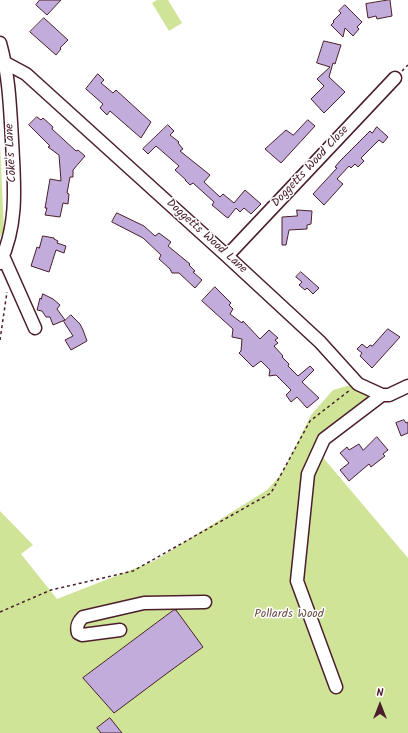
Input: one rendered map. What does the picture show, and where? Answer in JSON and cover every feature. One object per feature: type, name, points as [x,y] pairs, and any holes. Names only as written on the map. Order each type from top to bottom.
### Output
[{"type":"street","name":"Coke's Lane","points":[[0,43],[9,87],[14,205],[4,263]]},
{"type":"street","name":"Doggetts Wood Lane","points":[[3,61],[26,74],[227,256],[320,342],[358,384],[382,395]]},
{"type":"street","name":"Doggetts Wood Close","points":[[227,256],[395,78]]},
{"type":"street","points":[[4,263],[35,328]]},
{"type":"street","points":[[336,687],[297,581],[308,474],[324,439],[382,395],[389,395],[408,386]]},
{"type":"street","points":[[120,630],[82,636],[78,633],[77,628],[79,621],[83,616],[144,603],[205,602]]},
{"type":"path","points":[[0,340],[4,263]]},
{"type":"path","points":[[0,612],[51,590],[133,571],[271,494],[310,421],[358,384]]},
{"type":"green space","points":[[157,0],[168,0],[182,23],[169,31],[152,3]]},
{"type":"green space","points":[[0,143],[4,230],[0,237]]},
{"type":"green space","name":"Pollards Wood","points":[[354,384],[369,397],[373,410],[339,432],[320,454],[408,558],[408,733],[0,733],[0,511],[33,545],[21,554],[57,599],[154,561],[267,490],[282,473],[311,415],[333,390]]},
{"type":"building","points":[[40,0],[61,0],[47,15],[36,5]]},
{"type":"building","points":[[390,0],[392,16],[377,19],[376,16],[368,18],[366,4]]},
{"type":"building","points":[[345,5],[362,22],[357,27],[359,29],[353,36],[345,28],[343,37],[331,25],[341,13],[339,11]]},
{"type":"building","points":[[44,18],[68,40],[60,48],[61,49],[56,55],[30,32]]},
{"type":"building","points":[[324,41],[341,45],[329,77],[345,92],[324,113],[311,99],[324,86],[317,79],[330,67],[317,63]]},
{"type":"building","points":[[98,74],[104,80],[101,83],[113,93],[116,90],[151,122],[141,138],[110,111],[107,115],[100,108],[103,104],[86,89]]},
{"type":"building","points":[[37,117],[41,120],[43,118],[53,127],[52,129],[76,151],[78,150],[85,156],[73,170],[73,177],[70,177],[67,193],[69,194],[68,204],[63,203],[60,217],[45,215],[50,179],[61,181],[59,155],[48,147],[50,146],[29,125]]},
{"type":"building","points":[[308,120],[315,126],[281,163],[265,149],[286,130],[293,135]]},
{"type":"building","points":[[168,125],[174,131],[170,135],[179,142],[178,143],[183,149],[180,151],[210,175],[204,182],[220,197],[223,194],[234,203],[245,190],[261,204],[251,214],[244,208],[240,212],[236,208],[228,218],[212,205],[214,202],[193,183],[190,185],[175,170],[179,166],[156,146],[148,154],[143,149]]},
{"type":"building","points":[[377,127],[388,137],[383,143],[379,140],[361,158],[364,161],[358,167],[355,164],[351,168],[349,166],[337,179],[343,184],[324,205],[313,194],[337,168],[335,167],[340,161],[370,131],[372,133]]},
{"type":"building","points":[[297,210],[312,211],[311,224],[307,225],[307,229],[289,230],[286,245],[282,245],[282,217],[297,216]]},
{"type":"building","points":[[117,213],[144,226],[155,236],[159,233],[171,242],[168,246],[190,264],[189,265],[195,271],[193,272],[202,280],[195,288],[179,273],[172,273],[170,269],[159,259],[161,255],[143,238],[112,222]]},
{"type":"building","points":[[43,236],[54,238],[58,241],[57,243],[66,246],[64,253],[56,250],[49,272],[31,266],[37,247],[39,248]]},
{"type":"building","points":[[301,272],[319,288],[313,294],[307,288],[305,290],[299,285],[302,282],[296,277]]},
{"type":"building","points":[[215,287],[231,303],[229,305],[233,309],[230,314],[242,323],[243,321],[260,339],[269,330],[278,338],[275,340],[278,343],[274,346],[289,364],[288,366],[298,376],[310,366],[314,370],[302,382],[319,398],[307,408],[297,397],[291,402],[286,395],[291,390],[276,375],[269,376],[270,370],[261,361],[253,367],[239,353],[241,351],[242,339],[232,337],[233,329],[202,301]]},
{"type":"building","points":[[43,294],[53,299],[60,305],[57,309],[65,320],[53,325],[50,317],[46,317],[42,311],[37,310],[40,298],[41,299]]},
{"type":"building","points":[[71,315],[80,324],[87,341],[71,350],[65,340],[73,336],[64,322]]},
{"type":"building","points":[[388,329],[400,337],[372,368],[360,356],[362,353],[357,349],[362,344],[367,348],[370,345],[372,346]]},
{"type":"building","points":[[404,420],[406,423],[408,422],[408,433],[401,436],[396,423]]},
{"type":"building","points":[[377,437],[388,450],[383,454],[385,456],[371,467],[369,464],[349,481],[340,470],[349,463],[340,453],[347,447],[349,450],[359,444],[363,450]]},
{"type":"building","points":[[176,610],[203,647],[114,713],[83,678]]},
{"type":"building","points":[[110,718],[122,733],[101,733],[97,728]]}]
